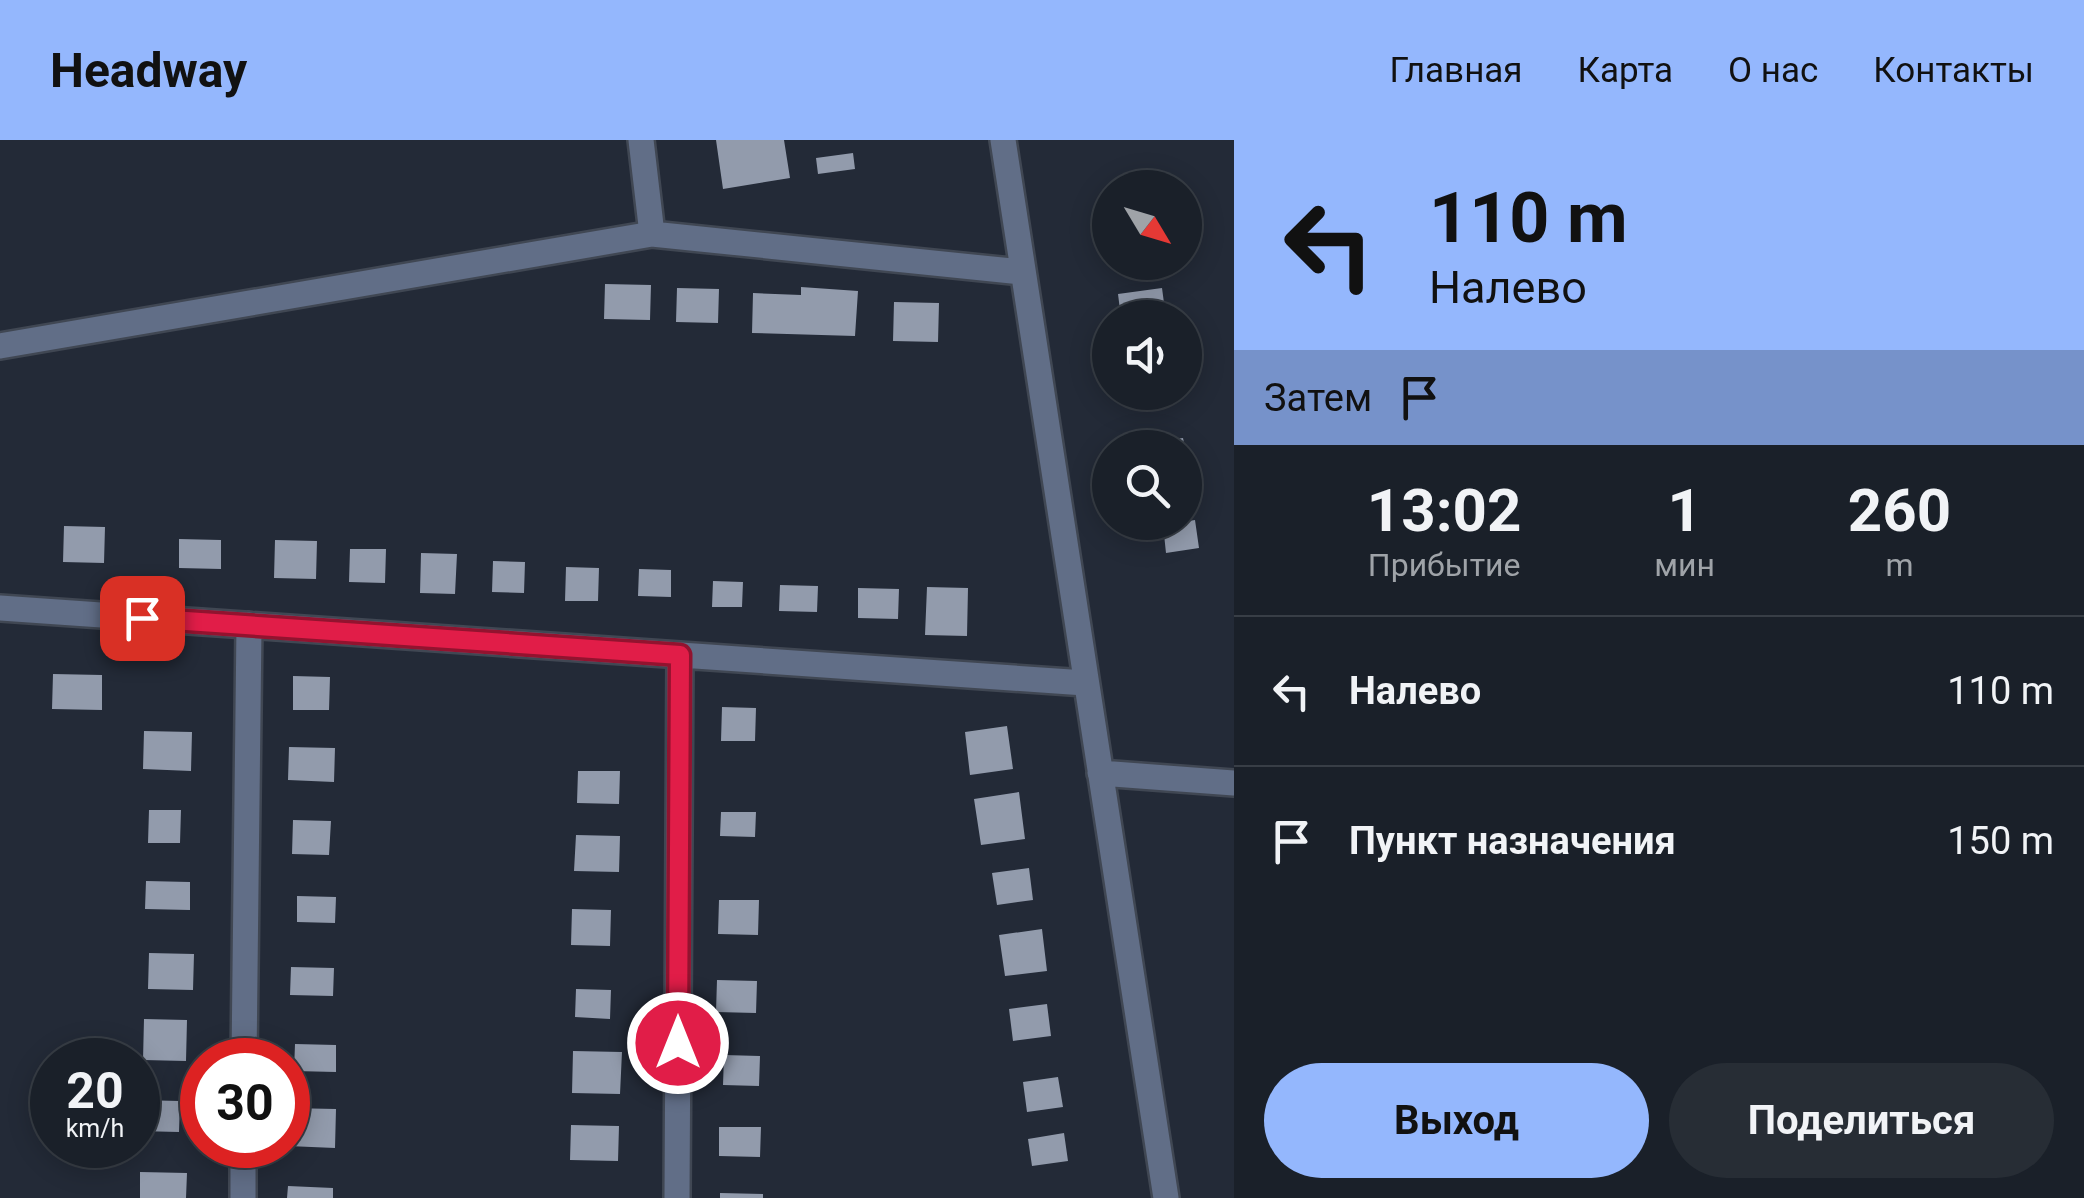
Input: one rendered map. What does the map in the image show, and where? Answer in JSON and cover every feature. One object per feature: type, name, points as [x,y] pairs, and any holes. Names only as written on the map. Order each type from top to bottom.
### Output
[{"type":"street","points":[[641,140],[652,234]]},
{"type":"street","points":[[1002,140],[1166,1198]]},
{"type":"street","points":[[0,346],[652,234],[1021,272]]},
{"type":"street","points":[[0,608],[1086,683]]},
{"type":"street","points":[[244,1038],[248,625]]},
{"type":"street","points":[[677,1198],[680,655]]},
{"type":"street","points":[[1100,773],[1234,783]]},
{"type":"street","points":[[243,1168],[243,1198]]},
{"type":"building","points":[[716,140],[784,140],[790,178],[723,189]]},
{"type":"building","points":[[853,153],[855,169],[818,174],[816,158]]},
{"type":"building","points":[[605,284],[651,285],[650,320],[604,319]]},
{"type":"building","points":[[801,287],[858,291],[855,336],[752,333],[753,293],[801,295]]},
{"type":"building","points":[[677,288],[719,289],[718,323],[676,322]]},
{"type":"building","points":[[1162,288],[1164,300],[1119,300],[1118,294]]},
{"type":"building","points":[[894,302],[939,303],[938,342],[893,341]]},
{"type":"building","points":[[64,526],[105,527],[104,563],[63,562]]},
{"type":"building","points":[[179,539],[221,540],[221,569],[179,568]]},
{"type":"building","points":[[275,540],[317,541],[316,579],[274,578]]},
{"type":"building","points":[[1165,540],[1198,540],[1199,548],[1166,553]]},
{"type":"building","points":[[350,549],[386,549],[385,583],[349,582]]},
{"type":"building","points":[[421,553],[457,554],[455,594],[420,593]]},
{"type":"building","points":[[493,561],[525,562],[524,593],[492,592]]},
{"type":"building","points":[[566,567],[599,568],[598,601],[565,601]]},
{"type":"building","points":[[639,569],[671,570],[671,597],[638,596]]},
{"type":"building","points":[[713,581],[743,582],[742,607],[712,607]]},
{"type":"building","points":[[780,585],[818,586],[817,612],[779,611]]},
{"type":"building","points":[[927,587],[968,588],[967,636],[925,635]]},
{"type":"building","points":[[858,588],[899,589],[898,619],[858,618]]},
{"type":"building","points":[[53,674],[102,675],[102,710],[52,709]]},
{"type":"building","points":[[293,676],[330,677],[329,710],[293,710]]},
{"type":"building","points":[[722,707],[756,708],[755,741],[721,741]]},
{"type":"building","points":[[1007,726],[1013,769],[970,775],[965,732]]},
{"type":"building","points":[[144,731],[192,732],[191,771],[143,769]]},
{"type":"building","points":[[289,747],[335,748],[334,782],[288,780]]},
{"type":"building","points":[[578,771],[620,771],[619,804],[577,803]]},
{"type":"building","points":[[1019,792],[1025,839],[981,845],[974,799]]},
{"type":"building","points":[[149,810],[181,810],[180,843],[148,843]]},
{"type":"building","points":[[721,812],[756,812],[755,837],[720,836]]},
{"type":"building","points":[[293,820],[331,821],[329,855],[292,854]]},
{"type":"building","points":[[576,835],[620,836],[619,872],[574,871]]},
{"type":"building","points":[[1029,868],[1033,900],[997,905],[992,873]]},
{"type":"building","points":[[146,881],[190,882],[190,910],[145,909]]},
{"type":"building","points":[[297,896],[336,897],[335,923],[297,922]]},
{"type":"building","points":[[719,900],[759,900],[758,935],[718,934]]},
{"type":"building","points":[[572,909],[611,910],[610,946],[571,945]]},
{"type":"building","points":[[1042,929],[1047,971],[1005,976],[999,935]]},
{"type":"building","points":[[149,953],[194,954],[193,990],[148,989]]},
{"type":"building","points":[[291,967],[334,968],[333,996],[290,995]]},
{"type":"building","points":[[717,980],[757,981],[756,1013],[716,1012]]},
{"type":"building","points":[[576,989],[611,990],[610,1019],[575,1017]]},
{"type":"building","points":[[1047,1004],[1051,1036],[1013,1041],[1009,1009]]},
{"type":"building","points":[[144,1019],[187,1020],[187,1038],[180,1038],[180,1061],[160,1060],[160,1038],[144,1038]]},
{"type":"building","points":[[310,1044],[336,1045],[336,1072],[310,1071]]},
{"type":"building","points":[[573,1051],[622,1052],[620,1094],[572,1093]]},
{"type":"building","points":[[724,1055],[760,1056],[759,1086],[723,1085]]},
{"type":"building","points":[[1058,1077],[1063,1107],[1027,1112],[1023,1082]]},
{"type":"building","points":[[160,1101],[180,1101],[179,1132],[160,1132]]},
{"type":"building","points":[[310,1108],[336,1109],[335,1148],[310,1147]]},
{"type":"building","points":[[571,1125],[619,1126],[618,1161],[570,1160]]},
{"type":"building","points":[[719,1127],[761,1127],[760,1157],[719,1156]]},
{"type":"building","points":[[1064,1133],[1068,1161],[1032,1166],[1028,1139]]},
{"type":"building","points":[[140,1172],[187,1173],[186,1198],[140,1198]]},
{"type":"building","points":[[288,1186],[333,1188],[333,1198],[287,1198]]},
{"type":"building","points":[[720,1193],[763,1194],[763,1198],[720,1198]]},
{"type":"route","points":[[142,618],[680,655],[678,1043]]}]
